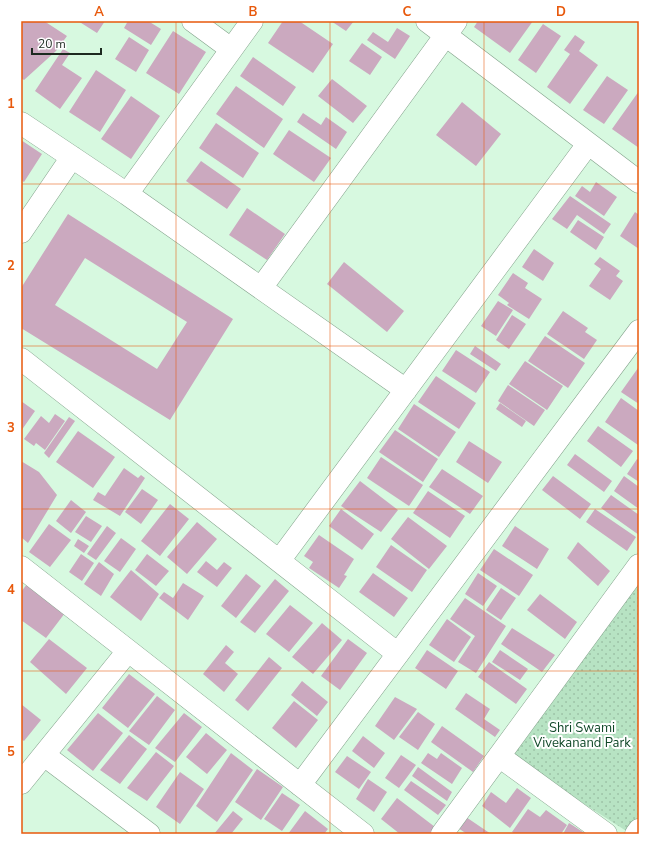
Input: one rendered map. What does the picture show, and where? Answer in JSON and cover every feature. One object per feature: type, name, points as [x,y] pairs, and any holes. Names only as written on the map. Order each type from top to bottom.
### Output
[{"type":"street","points":[[193,21],[231,49]]},
{"type":"street","points":[[126,194],[252,21]]},
{"type":"street","points":[[427,21],[451,28],[588,144],[639,182]]},
{"type":"street","points":[[261,288],[451,28]]},
{"type":"street","points":[[21,123],[126,194],[406,390]]},
{"type":"street","points":[[279,561],[588,144]]},
{"type":"street","points":[[21,232],[72,157]]},
{"type":"street","points":[[300,785],[639,331]]},
{"type":"street","points":[[21,359],[398,654]]},
{"type":"street","points":[[442,834],[639,565]]},
{"type":"street","points":[[22,570],[363,834]]},
{"type":"street","points":[[21,783],[128,651]]},
{"type":"street","points":[[44,755],[149,834]]},
{"type":"street","points":[[499,756],[606,834]]},
{"type":"street","points":[[636,834],[639,830]]},
{"type":"green space","name":"Shri Swami Vivekanand Park","points":[[639,570],[639,834],[631,834],[500,750]]},
{"type":"building","points":[[21,21],[44,21],[67,36],[56,51],[24,80],[21,78]]},
{"type":"building","points":[[78,21],[105,21],[97,33]]},
{"type":"building","points":[[128,21],[148,21],[161,29],[151,45],[124,28]]},
{"type":"building","points":[[283,21],[299,21],[333,44],[313,73],[268,43]]},
{"type":"building","points":[[331,21],[354,21],[346,31]]},
{"type":"building","points":[[478,21],[533,21],[510,53],[474,27]]},
{"type":"building","points":[[543,24],[561,36],[536,73],[518,60]]},
{"type":"building","points":[[397,28],[410,36],[395,59],[367,40],[373,32],[388,42]]},
{"type":"building","points":[[173,31],[206,52],[179,94],[146,73]]},
{"type":"building","points":[[575,35],[585,42],[579,51],[598,65],[570,104],[547,87],[570,54],[564,50]]},
{"type":"building","points":[[129,37],[149,50],[136,72],[115,59]]},
{"type":"building","points":[[362,43],[382,57],[370,75],[349,61]]},
{"type":"building","points":[[63,49],[70,53],[62,65],[82,78],[60,109],[35,91]]},
{"type":"building","points":[[253,57],[296,87],[283,106],[240,76]]},
{"type":"building","points":[[96,70],[126,90],[100,132],[69,112]]},
{"type":"building","points":[[607,76],[628,90],[604,124],[583,110]]},
{"type":"building","points":[[332,79],[367,106],[353,123],[318,96]]},
{"type":"building","points":[[236,86],[283,119],[264,148],[216,114]]},
{"type":"building","points":[[639,91],[639,148],[612,129]]},
{"type":"building","points":[[131,96],[160,116],[131,159],[101,139]]},
{"type":"building","points":[[462,102],[501,134],[476,166],[436,135]]},
{"type":"building","points":[[303,113],[321,125],[326,117],[347,132],[336,149],[297,122]]},
{"type":"building","points":[[216,123],[259,153],[243,178],[199,148]]},
{"type":"building","points":[[289,130],[331,158],[314,182],[273,154]]},
{"type":"building","points":[[21,140],[42,154],[24,182],[21,180]]},
{"type":"building","points":[[201,161],[241,189],[227,209],[186,181]]},
{"type":"building","points":[[596,182],[617,197],[604,216],[575,196],[582,186],[590,192]]},
{"type":"building","points":[[570,196],[611,224],[604,234],[577,215],[567,229],[552,219]]},
{"type":"building","points":[[247,208],[285,234],[267,260],[229,235]]},
{"type":"building","points":[[635,212],[639,215],[639,249],[620,236]]},
{"type":"building","points":[[68,214],[233,319],[170,420],[21,328],[21,288]],"holes":[[[85,258],[187,322],[157,369],[55,305]]]},
{"type":"building","points":[[578,220],[604,237],[596,250],[570,232]]},
{"type":"building","points":[[534,249],[554,263],[543,281],[522,267]]},
{"type":"building","points":[[600,257],[620,271],[616,276],[623,281],[610,300],[589,286],[601,269],[594,264]]},
{"type":"building","points":[[344,262],[404,311],[387,332],[327,284]]},
{"type":"building","points":[[513,273],[528,283],[525,288],[542,299],[529,319],[507,305],[509,303],[498,295]]},
{"type":"building","points":[[498,301],[513,310],[496,336],[481,326]]},
{"type":"building","points":[[563,311],[588,328],[585,332],[597,340],[584,359],[547,334]]},
{"type":"building","points":[[512,315],[526,324],[509,349],[496,340]]},
{"type":"building","points":[[545,336],[585,363],[568,388],[528,361]]},
{"type":"building","points":[[475,346],[501,364],[496,371],[470,354]]},
{"type":"building","points":[[456,350],[490,372],[476,393],[442,371]]},
{"type":"building","points":[[525,361],[563,386],[547,410],[509,384]]},
{"type":"building","points":[[639,368],[639,404],[621,392]]},
{"type":"building","points":[[436,376],[476,403],[459,429],[418,402]]},
{"type":"building","points":[[508,385],[545,410],[534,426],[498,401]]},
{"type":"building","points":[[621,398],[639,411],[638,445],[605,422]]},
{"type":"building","points":[[21,401],[35,411],[21,431]]},
{"type":"building","points":[[500,403],[526,421],[522,427],[496,409]]},
{"type":"building","points":[[414,404],[456,432],[439,457],[398,429]]},
{"type":"building","points":[[55,414],[65,421],[45,450],[36,443],[34,446],[24,439],[41,416],[49,423]]},
{"type":"building","points":[[69,417],[75,421],[49,458],[44,453]]},
{"type":"building","points":[[598,426],[633,451],[621,467],[587,441]]},
{"type":"building","points":[[395,430],[438,459],[423,482],[379,452]]},
{"type":"building","points":[[78,431],[115,457],[93,488],[56,462]]},
{"type":"building","points":[[469,441],[502,462],[488,483],[456,462]]},
{"type":"building","points":[[575,454],[612,481],[604,492],[567,465]]},
{"type":"building","points":[[381,457],[423,485],[409,506],[367,478]]},
{"type":"building","points":[[637,459],[639,460],[639,482],[627,474]]},
{"type":"building","points":[[21,461],[39,472],[57,495],[28,543],[21,537]]},
{"type":"building","points":[[124,468],[138,478],[141,475],[145,478],[120,516],[93,500],[98,492],[105,496]]},
{"type":"building","points":[[442,469],[483,496],[470,514],[429,487]]},
{"type":"building","points":[[553,476],[591,504],[580,519],[542,490]]},
{"type":"building","points":[[624,476],[639,487],[639,509],[614,491]]},
{"type":"building","points":[[360,481],[398,510],[381,532],[341,506]]},
{"type":"building","points":[[142,489],[158,500],[141,524],[125,512]]},
{"type":"building","points":[[428,491],[465,516],[450,538],[413,513]]},
{"type":"building","points":[[611,495],[639,515],[639,535],[601,508]]},
{"type":"building","points":[[71,500],[86,512],[71,533],[56,521]]},
{"type":"building","points":[[170,504],[189,519],[160,556],[141,541]]},
{"type":"building","points":[[341,509],[374,534],[362,550],[329,526]]},
{"type":"building","points":[[595,509],[636,537],[627,551],[586,522]]},
{"type":"building","points":[[86,516],[102,526],[91,542],[75,532]]},
{"type":"building","points":[[408,517],[447,546],[429,569],[391,539]]},
{"type":"building","points":[[197,522],[217,539],[187,574],[167,557]]},
{"type":"building","points":[[49,524],[71,540],[50,567],[29,552]]},
{"type":"building","points":[[107,526],[116,533],[96,560],[87,554]]},
{"type":"building","points":[[515,526],[549,549],[537,569],[502,546]]},
{"type":"building","points":[[319,535],[354,559],[344,575],[347,576],[339,588],[309,568],[313,562],[304,556]]},
{"type":"building","points":[[121,538],[136,549],[120,572],[104,561]]},
{"type":"building","points":[[78,539],[89,546],[84,553],[74,546]]},
{"type":"building","points":[[578,542],[610,571],[598,586],[567,558]]},
{"type":"building","points":[[391,545],[427,570],[412,592],[376,567]]},
{"type":"building","points":[[494,549],[533,575],[519,596],[480,570]]},
{"type":"building","points":[[81,554],[94,563],[82,581],[69,572]]},
{"type":"building","points":[[147,554],[169,571],[156,586],[135,570]]},
{"type":"building","points":[[206,561],[217,570],[224,562],[232,568],[217,587],[197,572]]},
{"type":"building","points":[[99,562],[114,574],[101,596],[84,584]]},
{"type":"building","points":[[131,570],[159,594],[141,621],[110,597]]},
{"type":"building","points":[[373,573],[408,598],[394,617],[359,592]]},
{"type":"building","points":[[478,573],[497,586],[483,606],[465,594]]},
{"type":"building","points":[[246,574],[261,586],[236,618],[221,606]]},
{"type":"building","points":[[275,579],[289,591],[255,633],[240,622]]},
{"type":"building","points":[[183,583],[204,596],[188,620],[159,598],[164,592],[173,598]]},
{"type":"building","points":[[27,584],[65,613],[46,638],[21,620],[21,592]]},
{"type":"building","points":[[501,588],[516,598],[501,620],[486,610]]},
{"type":"building","points":[[540,594],[577,622],[565,639],[527,610]]},
{"type":"building","points":[[465,598],[506,626],[476,673],[458,662],[475,636],[450,619]]},
{"type":"building","points":[[290,605],[313,623],[289,652],[266,634]]},
{"type":"building","points":[[447,619],[471,637],[454,662],[429,645]]},
{"type":"building","points":[[322,623],[342,640],[313,674],[292,657]]},
{"type":"building","points":[[512,628],[555,655],[542,672],[501,644]]},
{"type":"building","points":[[49,639],[87,668],[66,694],[30,662]]},
{"type":"building","points":[[348,639],[367,653],[340,690],[321,676]]},
{"type":"building","points":[[226,645],[234,652],[225,663],[238,674],[224,692],[203,674]]},
{"type":"building","points":[[427,650],[458,671],[446,689],[415,668]]},
{"type":"building","points":[[500,650],[528,669],[520,680],[492,662]]},
{"type":"building","points":[[269,657],[282,668],[248,711],[235,700]]},
{"type":"building","points":[[489,662],[527,689],[516,704],[478,677]]},
{"type":"building","points":[[129,674],[155,694],[128,728],[102,708]]},
{"type":"building","points":[[302,681],[328,702],[317,716],[291,695]]},
{"type":"building","points":[[466,693],[490,709],[484,719],[500,730],[495,737],[455,709]]},
{"type":"building","points":[[157,696],[175,710],[149,745],[129,731]]},
{"type":"building","points":[[395,697],[417,709],[394,740],[375,726]]},
{"type":"building","points":[[294,701],[318,720],[296,748],[272,728]]},
{"type":"building","points":[[21,704],[41,720],[24,741],[21,739]]},
{"type":"building","points":[[418,712],[435,724],[418,750],[399,737]]},
{"type":"building","points":[[98,713],[123,733],[93,771],[67,750]]},
{"type":"building","points":[[184,713],[202,727],[175,762],[155,748]]},
{"type":"building","points":[[442,726],[484,756],[473,772],[431,742]]},
{"type":"building","points":[[206,733],[227,750],[207,774],[186,757]]},
{"type":"building","points":[[129,735],[147,749],[120,784],[100,770]]},
{"type":"building","points":[[363,736],[385,753],[374,768],[352,751]]},
{"type":"building","points":[[156,752],[174,766],[147,801],[127,788]]},
{"type":"building","points":[[231,753],[253,770],[217,822],[196,806]]},
{"type":"building","points":[[428,753],[437,759],[441,753],[462,768],[452,784],[421,763]]},
{"type":"building","points":[[401,755],[416,765],[399,788],[385,778]]},
{"type":"building","points":[[347,756],[371,772],[359,789],[335,772]]},
{"type":"building","points":[[418,767],[452,792],[447,801],[412,776]]},
{"type":"building","points":[[257,769],[283,787],[261,820],[235,802]]},
{"type":"building","points":[[180,772],[204,789],[180,824],[156,807]]},
{"type":"building","points":[[368,779],[387,792],[374,812],[356,799]]},
{"type":"building","points":[[411,781],[446,805],[438,815],[404,790]]},
{"type":"building","points":[[517,788],[531,798],[510,828],[482,806],[491,792],[506,803]]},
{"type":"building","points":[[282,793],[300,805],[282,831],[264,819]]},
{"type":"building","points":[[397,798],[435,827],[430,834],[400,834],[381,819]]},
{"type":"building","points":[[528,809],[540,817],[546,810],[567,825],[561,834],[515,834],[512,832]]},
{"type":"building","points":[[233,811],[243,819],[231,834],[214,834]]},
{"type":"building","points":[[305,811],[328,829],[324,834],[288,834]]},
{"type":"building","points":[[463,815],[491,834],[467,834],[455,826]]},
{"type":"building","points":[[569,823],[586,834],[563,834]]}]
